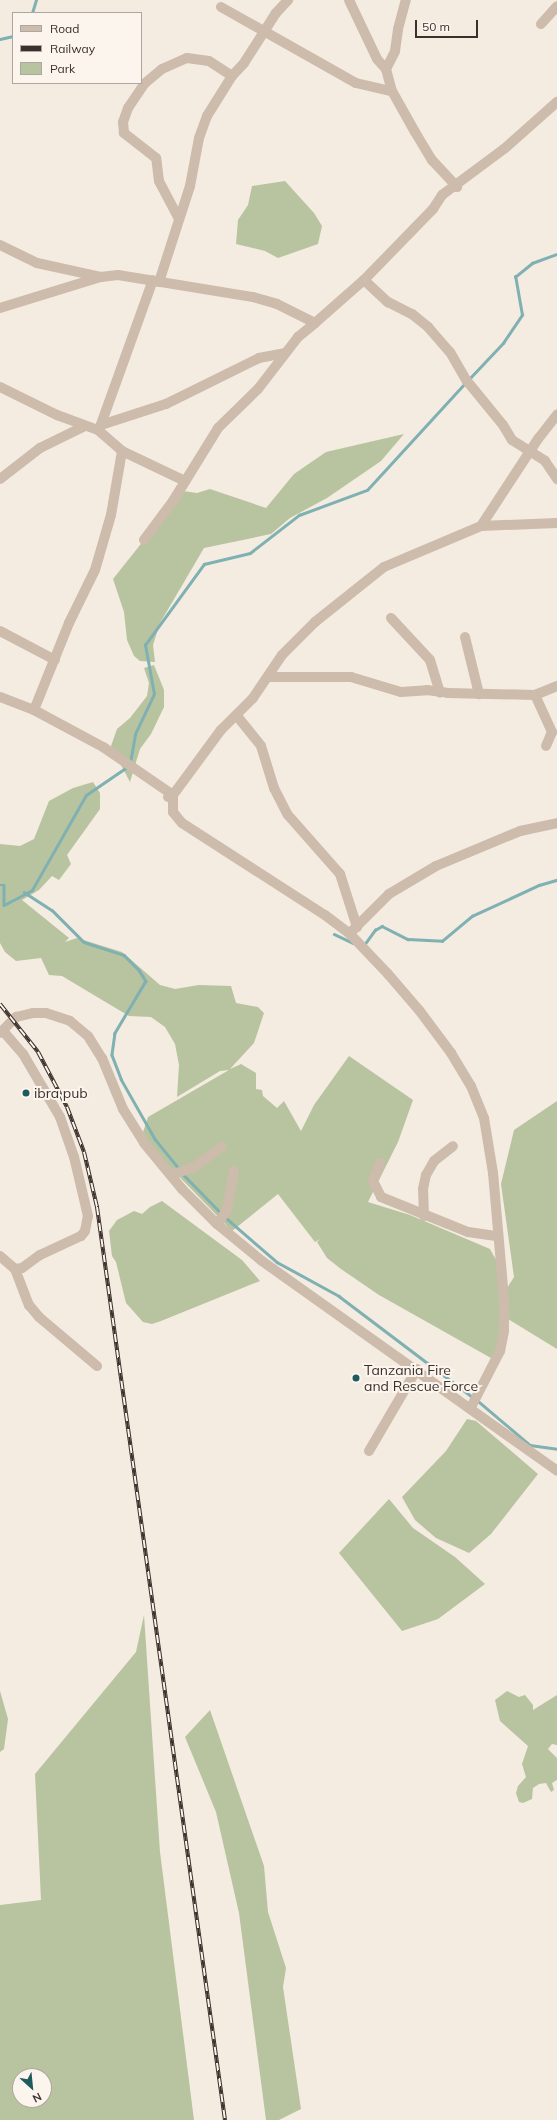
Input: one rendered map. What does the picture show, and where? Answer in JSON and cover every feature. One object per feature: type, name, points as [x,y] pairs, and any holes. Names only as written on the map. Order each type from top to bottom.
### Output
[{"type":"street","points":[[100,427],[179,219],[207,116],[232,76],[244,63],[288,0]]},
{"type":"street","points":[[349,0],[377,59],[386,70],[392,91],[432,160],[457,187]]},
{"type":"street","points":[[386,70],[396,51],[398,29],[406,0]]},
{"type":"street","points":[[541,24],[557,6]]},
{"type":"street","points":[[221,7],[266,31],[296,52],[356,83],[392,91]]},
{"type":"street","points":[[179,219],[159,181],[156,158],[124,133],[123,122],[128,108],[144,84],[162,69],[187,58],[209,61],[232,76]]},
{"type":"street","points":[[144,540],[185,481],[218,428],[258,389],[285,353],[315,323],[364,280],[433,209],[442,195],[457,187],[556,105]]},
{"type":"street","points":[[0,245],[37,263],[101,277]]},
{"type":"street","points":[[0,308],[101,277],[118,275],[253,297],[277,304],[315,323]]},
{"type":"street","points":[[364,280],[388,302],[412,314],[428,327],[450,352],[467,381],[503,425],[512,440],[530,453],[545,461],[557,478]]},
{"type":"street","points":[[0,387],[84,426],[100,427],[166,404],[258,358],[270,354],[285,353]]},
{"type":"street","points":[[481,526],[557,415]]},
{"type":"street","points":[[0,479],[40,448],[84,426]]},
{"type":"street","points":[[100,427],[122,451],[185,481]]},
{"type":"street","points":[[34,710],[69,623],[95,570],[111,515],[122,451]]},
{"type":"street","points":[[470,1409],[500,1351],[504,1331],[493,1173],[480,1105],[451,1053],[419,1010],[353,930],[325,914],[182,823],[173,812],[171,796],[221,730],[237,716],[269,677],[273,667],[295,642],[364,581],[384,567],[481,526],[557,523]]},
{"type":"street","points":[[390,618],[430,660],[440,692]]},
{"type":"street","points":[[0,631],[55,660]]},
{"type":"street","points":[[465,636],[479,694]]},
{"type":"street","points":[[269,677],[352,677],[376,683],[395,691],[479,694],[535,695],[557,686]]},
{"type":"street","points":[[535,695],[552,732],[546,746]]},
{"type":"street","points":[[0,696],[34,710],[102,747],[171,796]]},
{"type":"street","points":[[237,716],[261,746],[274,788],[288,815],[340,874],[353,930]]},
{"type":"street","points":[[353,930],[389,894],[436,866],[520,831],[557,823]]},
{"type":"street","points":[[15,1269],[22,1268],[40,1255],[81,1236],[85,1231],[88,1216],[74,1157],[60,1117],[23,1054],[2,1030],[16,1017],[46,1014],[70,1022],[88,1036],[102,1058],[132,1124],[171,1175],[217,1224],[262,1261],[416,1369],[557,1471]]},
{"type":"street","points":[[424,1216],[423,1189],[426,1175],[434,1161],[454,1146]]},
{"type":"street","points":[[171,1175],[194,1167],[222,1147]]},
{"type":"street","points":[[380,1163],[373,1181],[381,1198],[468,1232],[498,1236]]},
{"type":"street","points":[[217,1224],[227,1210],[234,1171]]},
{"type":"street","points":[[0,1256],[15,1269],[29,1305],[39,1317],[97,1366]]},
{"type":"street","points":[[369,1451],[416,1369]]},
{"type":"green space","points":[[285,181],[314,213],[322,226],[318,244],[278,258],[265,251],[236,244],[238,220],[248,205],[252,186]]},
{"type":"green space","points":[[404,434],[381,461],[327,498],[290,518],[271,534],[204,548],[160,623],[153,645],[155,662],[140,661],[134,656],[127,640],[124,612],[113,579],[183,491],[197,493],[210,489],[266,508],[294,474],[326,452]]},
{"type":"green space","points":[[154,665],[164,690],[164,707],[151,734],[140,749],[130,782],[111,746],[117,729],[130,718],[147,696],[149,683],[144,668]]},
{"type":"green space","points":[[93,782],[100,793],[100,809],[67,855],[71,864],[59,880],[52,876],[39,890],[22,900],[69,938],[65,942],[77,938],[122,952],[160,985],[175,989],[199,985],[231,986],[236,1003],[258,1007],[264,1013],[254,1043],[230,1069],[241,1064],[256,1073],[256,1089],[262,1090],[263,1096],[277,1108],[284,1101],[301,1131],[314,1105],[349,1056],[413,1100],[398,1142],[368,1202],[410,1215],[490,1249],[504,1274],[504,1293],[514,1277],[501,1184],[514,1130],[557,1101],[557,1349],[503,1316],[501,1354],[491,1358],[379,1295],[341,1269],[327,1258],[317,1242],[320,1239],[315,1242],[278,1194],[232,1231],[165,1162],[142,1135],[148,1117],[229,1070],[220,1071],[177,1097],[179,1065],[175,1044],[165,1027],[151,1017],[129,1016],[62,976],[49,975],[41,958],[16,961],[5,952],[0,943],[0,844],[20,846],[34,839],[49,801],[73,788]]},
{"type":"green space","points":[[162,1201],[242,1260],[260,1281],[161,1321],[152,1324],[143,1322],[126,1303],[116,1262],[112,1256],[109,1231],[117,1220],[134,1211],[142,1214],[150,1207]]},
{"type":"green space","points":[[467,1419],[476,1421],[538,1474],[491,1534],[469,1553],[436,1538],[415,1520],[402,1497],[446,1451]]},
{"type":"green space","points":[[389,1499],[413,1528],[455,1557],[485,1584],[438,1619],[402,1631],[339,1553]]},
{"type":"green space","points":[[144,1615],[160,1852],[194,2120],[0,2120],[0,1905],[41,1900],[35,1774],[136,1652]]},
{"type":"green space","points":[[0,1691],[8,1719],[4,1749],[0,1752]]},
{"type":"green space","points":[[507,1691],[519,1697],[525,1695],[533,1705],[533,1710],[557,1695],[557,1745],[552,1744],[548,1749],[557,1758],[557,1780],[552,1783],[554,1790],[551,1792],[546,1783],[539,1784],[533,1788],[532,1799],[523,1803],[519,1802],[516,1793],[518,1786],[526,1777],[522,1764],[528,1746],[500,1721],[495,1700]]},
{"type":"green space","points":[[210,1710],[264,1866],[268,1912],[286,1968],[283,1987],[301,2109],[279,2120],[266,2120],[239,1913],[216,1812],[185,1737]]},
{"type":"waterway","points":[[32,12],[36,0]]},
{"type":"waterway","points":[[0,39],[12,36]]},
{"type":"waterway","points":[[469,379],[503,343],[522,315],[515,277],[532,263],[557,254]]},
{"type":"waterway","points":[[130,763],[135,734],[154,694],[145,645],[204,564],[250,553],[299,515],[367,490],[465,383]]},
{"type":"waterway","points":[[0,885],[4,885],[4,905],[32,890],[86,795],[127,767]]},
{"type":"waterway","points":[[364,945],[375,930],[382,926],[408,939],[442,941],[472,916],[539,885],[557,880]]},
{"type":"waterway","points":[[24,892],[52,910],[84,942],[124,955],[139,970],[146,981],[115,1033],[112,1055],[121,1079],[155,1139],[180,1170]]},
{"type":"waterway","points":[[334,934],[353,943]]},
{"type":"waterway","points":[[183,1174],[221,1213]]},
{"type":"waterway","points":[[225,1217],[277,1262],[339,1296],[474,1398]]},
{"type":"waterway","points":[[478,1401],[530,1445],[557,1449]]},
{"type":"railway","points":[[0,1004],[38,1052],[67,1107],[84,1152],[97,1207],[225,2120]]},
{"type":"place","name":"ibra pub","points":[[26,1093]]},
{"type":"place","name":"Tanzania Fire and Rescue Force","points":[[356,1378]]}]
